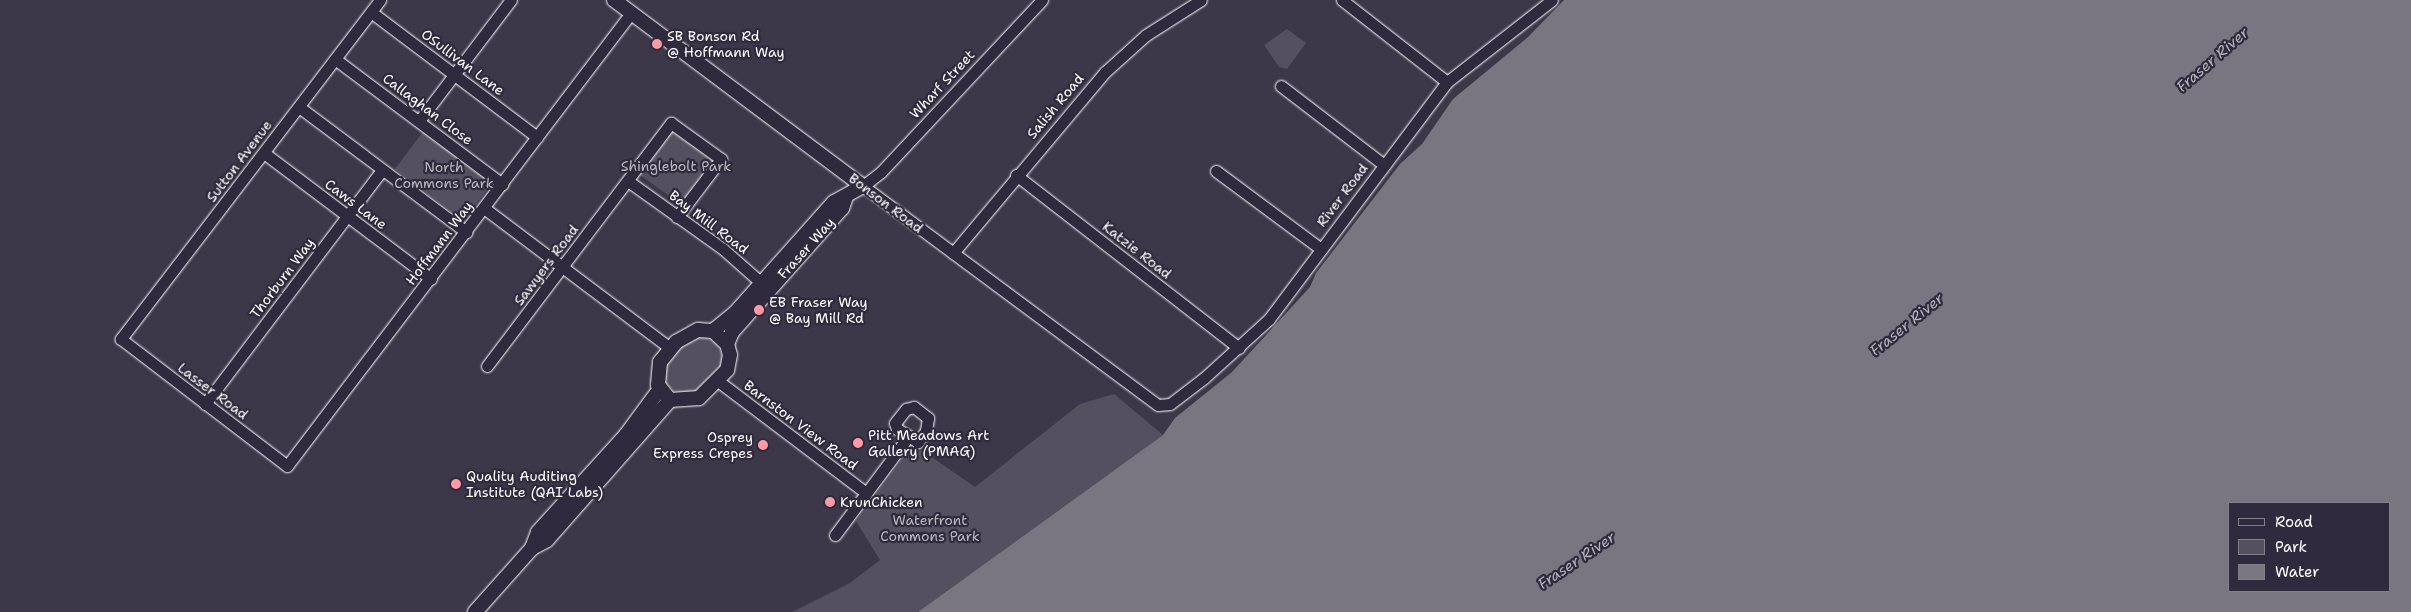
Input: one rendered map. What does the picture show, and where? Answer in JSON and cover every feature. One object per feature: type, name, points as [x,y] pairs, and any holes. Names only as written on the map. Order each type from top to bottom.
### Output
[{"type":"street","name":"Sutton Avenue","points":[[121,340],[380,0]]},
{"type":"street","points":[[419,121],[511,0]]},
{"type":"street","name":"Bonson Road","points":[[614,0],[1158,405]]},
{"type":"street","name":"Wharf Street","points":[[863,186],[881,172],[1042,0]]},
{"type":"street","name":"Salish Road","points":[[953,253],[1105,72],[1146,35],[1201,0]]},
{"type":"street","points":[[1342,0],[1447,82]]},
{"type":"street","name":"River Road","points":[[1158,405],[1170,404],[1239,348],[1285,299],[1321,248],[1447,82],[1552,0]]},
{"type":"street","name":"OSullivan Lane","points":[[371,12],[537,138]]},
{"type":"street","name":"Hoffmann Way","points":[[287,466],[431,279],[631,13]]},
{"type":"street","name":"Callaghan Close","points":[[336,59],[502,184]]},
{"type":"street","points":[[1281,86],[1384,165]]},
{"type":"street","points":[[299,107],[466,232]]},
{"type":"street","name":"Sawyers Road","points":[[487,366],[671,122],[721,159],[677,217]]},
{"type":"street","name":"Caws Lane","points":[[264,154],[431,279]]},
{"type":"street","name":"Thorburn Way","points":[[205,404],[382,170]]},
{"type":"street","points":[[1216,171],[1321,248]]},
{"type":"street","name":"Katzie Road","points":[[1016,176],[1239,348]]},
{"type":"street","name":"Bay Mill Road","points":[[628,181],[723,249],[766,286]]},
{"type":"street","name":"Fraser Way","points":[[713,330],[766,286],[842,208],[846,197],[863,186]]},
{"type":"street","points":[[484,208],[670,348]]},
{"type":"street","name":"Fraser Way","points":[[727,344],[732,332],[766,286]]},
{"type":"street","points":[[713,330],[727,344],[729,363],[718,381],[699,398],[665,395],[657,369],[670,348],[688,333],[713,330]]},
{"type":"street","name":"Lasser Road","points":[[121,340],[287,466]]},
{"type":"street","name":"Barnston View Road","points":[[718,381],[866,493]]},
{"type":"street","points":[[474,612],[532,548],[547,540],[665,395]]},
{"type":"street","points":[[835,535],[908,437]]},
{"type":"green space","points":[[1287,29],[1306,43],[1287,69],[1279,67],[1264,45]]},
{"type":"green space","name":"North Commons Park","points":[[425,129],[494,181],[464,221],[395,169]]},
{"type":"green space","name":"Shinglebolt Park","points":[[672,129],[714,160],[681,205],[639,174]]},
{"type":"green space","points":[[694,336],[706,337],[717,344],[725,362],[701,391],[678,394],[665,382],[664,366],[679,346]]},
{"type":"green space","name":"Waterfront Commons Park","points":[[1114,394],[1163,435],[918,612],[792,612],[850,583],[880,560],[856,521],[908,451],[923,451],[975,487],[1080,404]]},
{"type":"water","name":"Fraser River","points":[[1564,0],[2411,0],[2411,612],[918,612],[1163,435],[1175,418],[1232,372],[1310,287],[1316,273],[1400,164],[1422,144],[1453,99],[1528,37]]},
{"type":"place","name":"SB Bonson Rd @ Hoffmann Way","points":[[657,44]]},
{"type":"place","name":"EB Fraser Way @ Bay Mill Rd","points":[[759,310]]},
{"type":"place","name":"Pitt Meadows Art Gallery (PMAG)","points":[[858,443]]},
{"type":"place","name":"Osprey Express Crepes","points":[[763,445]]},
{"type":"place","name":"Quality Auditing Institute (QAI Labs)","points":[[456,484]]},
{"type":"place","name":"KrunChicken","points":[[830,502]]}]
